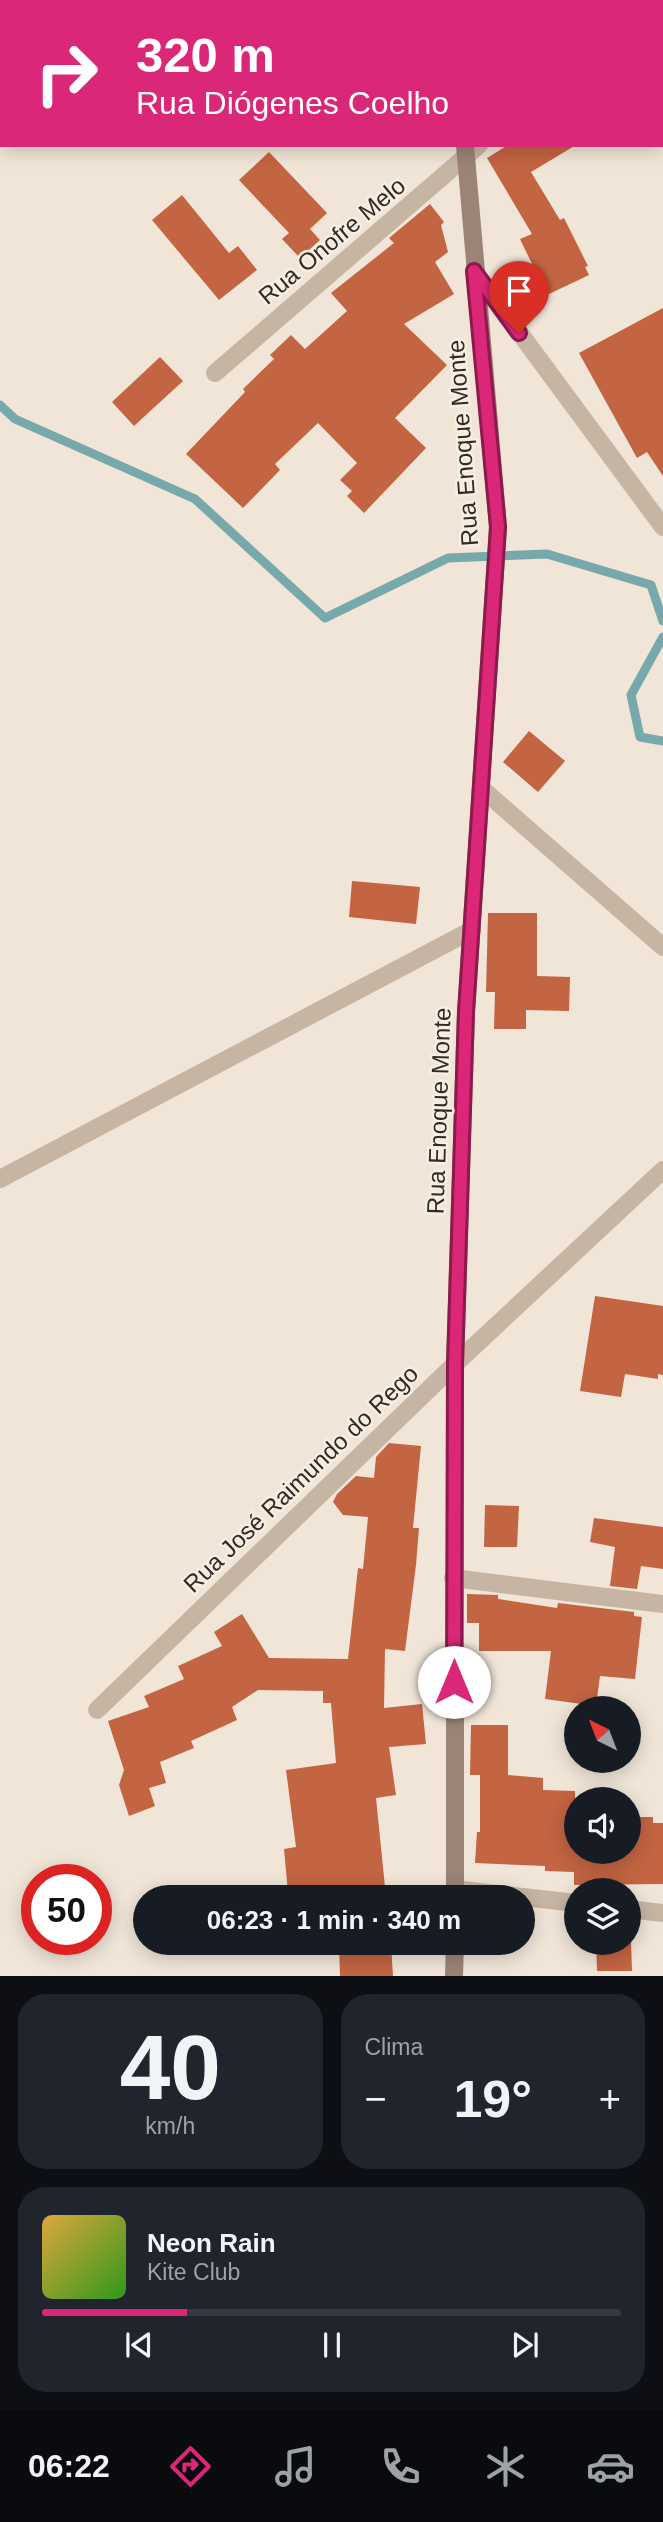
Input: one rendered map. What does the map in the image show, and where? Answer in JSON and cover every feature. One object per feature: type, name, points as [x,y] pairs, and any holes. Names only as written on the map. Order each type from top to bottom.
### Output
[{"type":"main road","name":"Rua Enoque Monte","points":[[455,1885],[455,1364],[466,1012],[498,527],[464,153]]},
{"type":"main road","points":[[454,1976],[455,1955]]},
{"type":"street","name":"Rua Onofre Melo","points":[[215,373],[464,153]]},
{"type":"street","points":[[474,271],[661,521]]},
{"type":"street","points":[[481,788],[663,947]]},
{"type":"street","points":[[0,1179],[472,930]]},
{"type":"street","name":"Rua José Raimundo do Rego","points":[[97,1710],[455,1364],[663,1170]]},
{"type":"street","points":[[453,1578],[663,1604]]},
{"type":"street","points":[[535,1898],[564,1902]]},
{"type":"street","points":[[641,1910],[663,1913]]},
{"type":"building","points":[[505,147],[573,147],[531,172],[560,220],[564,218],[588,266],[585,267],[589,275],[547,295],[520,239],[532,234],[487,158]]},
{"type":"building","points":[[269,152],[327,213],[310,229],[320,240],[300,258],[282,239],[289,233],[239,180]]},
{"type":"building","points":[[182,195],[229,253],[238,246],[257,270],[219,300],[152,220]]},
{"type":"building","points":[[430,204],[444,222],[441,225],[448,252],[435,262],[454,294],[404,324],[447,365],[395,418],[426,448],[364,513],[347,496],[352,491],[340,480],[357,463],[318,423],[275,464],[280,470],[243,508],[186,454],[245,392],[243,389],[274,359],[270,355],[291,335],[305,349],[347,311],[331,293],[394,243],[389,238]]},
{"type":"building","points":[[663,308],[663,476],[647,452],[637,458],[579,353]]},
{"type":"building","points":[[160,357],[183,381],[134,426],[112,402]]},
{"type":"building","points":[[529,731],[565,761],[538,792],[503,762]]},
{"type":"building","points":[[352,881],[420,887],[416,924],[349,917]]},
{"type":"building","points":[[488,913],[537,913],[537,976],[570,977],[569,1011],[526,1010],[526,1029],[494,1029],[495,992],[486,992]]},
{"type":"building","points":[[595,1296],[663,1306],[663,1375],[658,1374],[658,1379],[625,1374],[621,1397],[580,1391]]},
{"type":"building","points":[[389,1443],[421,1446],[413,1528],[419,1528],[405,1651],[385,1649],[384,1708],[422,1704],[426,1744],[389,1747],[396,1795],[376,1798],[385,1885],[287,1885],[284,1849],[296,1847],[286,1770],[336,1763],[331,1703],[323,1703],[323,1691],[258,1690],[232,1707],[237,1720],[191,1741],[194,1748],[160,1762],[166,1783],[149,1788],[155,1806],[129,1816],[119,1785],[124,1770],[108,1721],[149,1707],[144,1696],[184,1679],[178,1666],[222,1646],[214,1632],[242,1614],[269,1658],[348,1659],[358,1568],[363,1569],[368,1517],[343,1515],[333,1502],[337,1494],[356,1476],[374,1478],[376,1457]]},
{"type":"building","points":[[485,1505],[519,1506],[517,1547],[484,1547]]},
{"type":"building","points":[[594,1518],[663,1527],[663,1569],[641,1566],[637,1589],[610,1586],[615,1547],[590,1542]]},
{"type":"building","points":[[467,1594],[498,1595],[498,1599],[557,1608],[558,1603],[634,1612],[634,1616],[642,1617],[635,1679],[600,1676],[597,1696],[564,1696],[564,1702],[545,1699],[551,1651],[479,1651],[479,1623],[467,1623]]},
{"type":"building","points":[[471,1725],[508,1725],[508,1775],[543,1778],[543,1790],[564,1791],[564,1864],[641,1864],[641,1817],[653,1817],[653,1823],[663,1823],[663,1884],[641,1884],[641,1878],[574,1878],[574,1872],[545,1871],[545,1866],[475,1863],[477,1832],[480,1832],[480,1775],[470,1775]]},
{"type":"building","points":[[339,1955],[392,1955],[393,1976],[340,1976]]},
{"type":"building","points":[[596,1955],[631,1955],[632,1971],[597,1971]]},
{"type":"waterway","points":[[0,405],[15,419],[195,499],[325,618],[448,558],[547,554],[651,585],[663,621]]},
{"type":"waterway","points":[[663,637],[631,695],[640,737],[663,741]]},
{"type":"route","points":[[454,1682],[455,1364],[466,1012],[498,527],[474,271],[519,333]]}]
